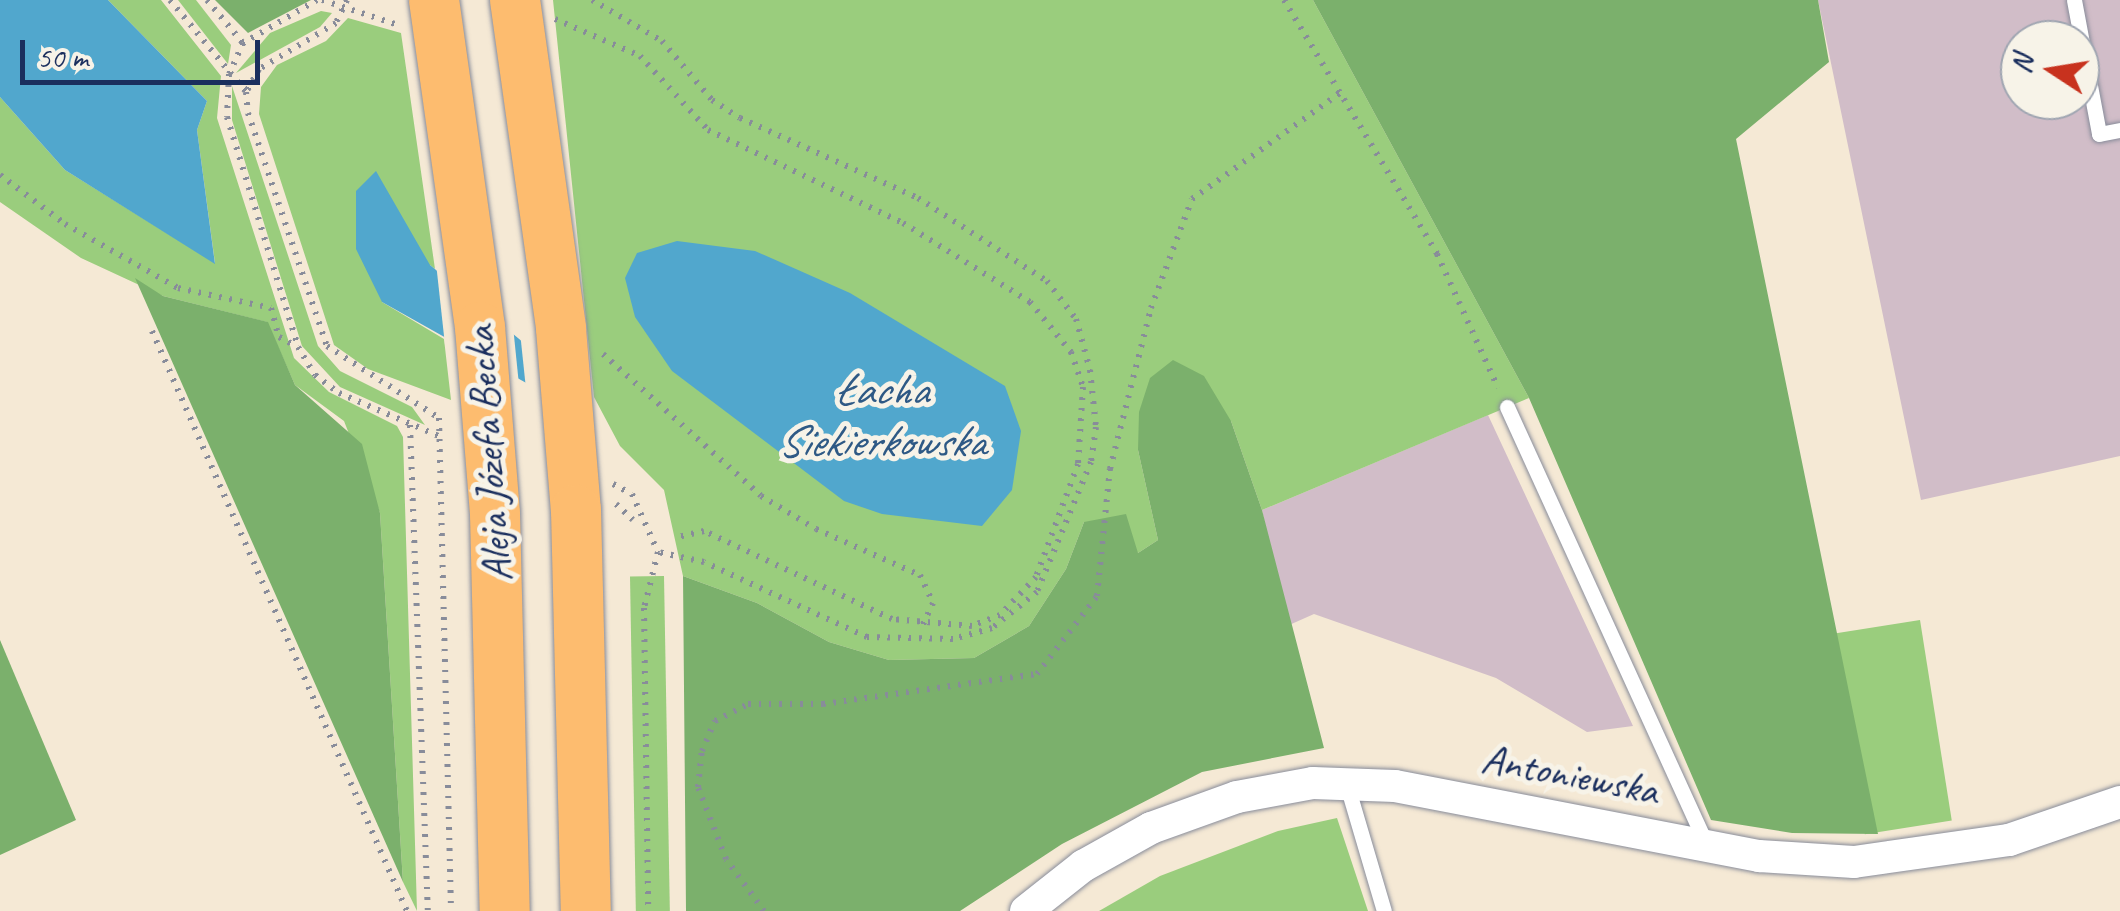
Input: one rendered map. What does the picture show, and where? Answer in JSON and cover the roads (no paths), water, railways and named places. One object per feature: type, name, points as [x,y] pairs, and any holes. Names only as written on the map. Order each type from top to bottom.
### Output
[{"type":"main road","name":"Aleja Józefa Becka","points":[[532,9],[576,510],[586,911]]},
{"type":"main road","name":"Aleja Józefa Becka","points":[[425,14],[480,327],[496,514],[506,911]]},
{"type":"street","name":"Antoniewska","points":[[1026,911],[1114,847],[1193,810],[1280,788],[1346,782],[1440,793],[1708,845],[1814,861],[1906,859],[2009,840],[2120,802]]},
{"type":"lane","points":[[2074,0],[2099,134],[2120,130]]},
{"type":"lane","points":[[1507,407],[1708,845]]},
{"type":"lane","points":[[1346,782],[1384,911]]},
{"type":"water","points":[[0,0],[108,0],[207,101],[197,130],[215,264],[65,170],[0,97]]},
{"type":"water","points":[[376,171],[430,265],[589,397],[553,398],[382,302],[356,249],[356,191]]},
{"type":"water","name":"Łacha Siekierkowska","points":[[677,241],[755,251],[850,293],[1005,386],[1021,431],[1012,490],[982,526],[882,514],[844,501],[672,371],[635,317],[625,278],[637,253]]}]
